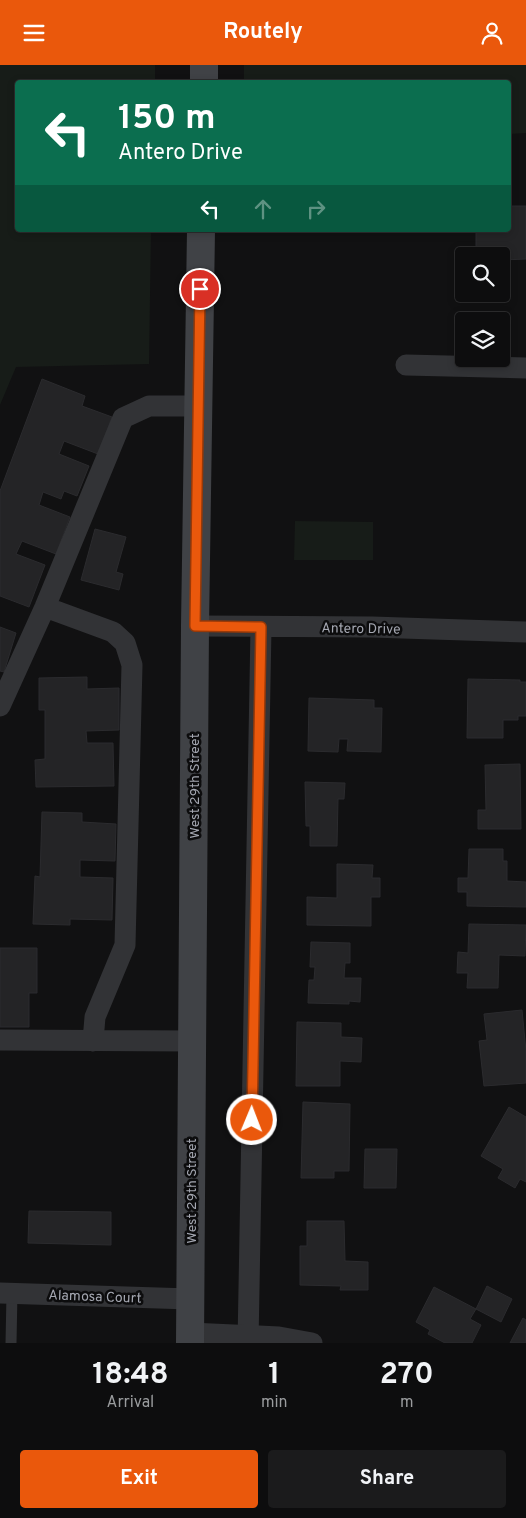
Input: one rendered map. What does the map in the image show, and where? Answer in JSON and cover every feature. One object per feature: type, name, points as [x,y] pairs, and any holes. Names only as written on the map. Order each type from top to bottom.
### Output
[{"type":"main road","points":[[204,65],[204,80]]},
{"type":"main road","name":"West 29th Street","points":[[190,1338],[195,626],[201,232]]},
{"type":"street","points":[[406,365],[526,368]]},
{"type":"street","points":[[0,705],[45,607],[123,418],[149,406],[198,406]]},
{"type":"street","points":[[45,607],[114,632],[125,643],[132,665],[125,945],[95,1017],[93,1041]]},
{"type":"street","name":"Antero Drive","points":[[195,626],[372,627],[526,632]]},
{"type":"street","points":[[248,1339],[261,627]]},
{"type":"street","points":[[0,1040],[192,1041]]},
{"type":"street","name":"Alamosa Court","points":[[6,1293],[190,1299]]},
{"type":"street","points":[[190,1338],[248,1339],[279,1337],[312,1343]]},
{"type":"lane","points":[[6,1293],[11,1343]]},
{"type":"shaded area","points":[[0,65],[155,65],[155,80],[15,80],[15,232],[151,232],[149,364],[16,367],[0,405]]},
{"type":"shaded area","points":[[244,65],[526,65],[526,133],[511,134],[511,80],[244,80]]},
{"type":"shaded area","points":[[295,521],[373,522],[373,560],[294,560]]},
{"type":"building","points":[[511,206],[526,206],[526,259],[510,260],[510,247],[476,247],[476,232],[511,232]]},
{"type":"building","points":[[42,379],[85,396],[82,406],[112,417],[98,454],[64,441],[59,454],[89,466],[77,496],[64,491],[61,499],[43,492],[39,505],[70,517],[56,554],[22,541],[16,554],[45,565],[29,607],[0,596],[0,491]]},
{"type":"building","points":[[95,529],[126,537],[116,572],[123,574],[119,590],[81,580]]},
{"type":"building","points":[[0,627],[16,633],[4,672],[0,671]]},
{"type":"building","points":[[87,677],[87,689],[119,688],[119,730],[86,731],[87,743],[113,743],[114,786],[36,787],[35,760],[45,759],[45,710],[39,710],[39,678]]},
{"type":"building","points":[[468,679],[520,680],[520,682],[526,682],[526,716],[518,716],[518,720],[503,720],[503,738],[467,738]]},
{"type":"building","points":[[309,698],[374,700],[374,708],[382,708],[381,752],[347,751],[348,739],[339,739],[338,752],[308,751]]},
{"type":"building","points":[[520,764],[521,829],[478,829],[478,810],[486,810],[485,765]]},
{"type":"building","points":[[305,782],[345,783],[344,799],[338,799],[337,846],[310,846],[310,826],[306,826]]},
{"type":"building","points":[[42,812],[82,813],[82,822],[116,824],[115,861],[80,860],[80,877],[113,878],[112,920],[70,919],[70,925],[33,924],[35,876],[40,877]]},
{"type":"building","points":[[469,849],[503,849],[503,861],[507,861],[507,881],[526,882],[526,907],[467,906],[467,892],[458,892],[458,878],[468,878]]},
{"type":"building","points":[[337,864],[373,865],[372,878],[380,878],[380,897],[371,897],[371,926],[307,925],[307,897],[337,898]]},
{"type":"building","points":[[469,924],[526,925],[525,956],[499,955],[498,988],[467,988],[468,973],[457,973],[458,952],[468,953]]},
{"type":"building","points":[[311,942],[350,943],[350,963],[345,963],[344,978],[361,978],[360,1002],[349,1001],[349,1004],[308,1003],[309,980],[314,980],[315,967],[310,967]]},
{"type":"building","points":[[0,948],[37,948],[37,993],[29,993],[29,1027],[0,1027]]},
{"type":"building","points":[[522,1010],[526,1051],[526,1083],[484,1086],[479,1041],[487,1040],[484,1014]]},
{"type":"building","points":[[297,1022],[341,1023],[341,1037],[362,1038],[361,1062],[340,1061],[340,1086],[296,1086]]},
{"type":"building","points":[[303,1102],[350,1104],[349,1171],[334,1171],[334,1178],[301,1178]]},
{"type":"building","points":[[509,1107],[526,1117],[526,1182],[520,1179],[515,1188],[498,1178],[503,1169],[481,1156]]},
{"type":"building","points":[[365,1149],[397,1149],[396,1188],[364,1188]]},
{"type":"building","points":[[29,1211],[111,1212],[111,1245],[28,1243]]},
{"type":"building","points":[[307,1221],[344,1221],[345,1261],[368,1262],[368,1290],[340,1290],[341,1286],[300,1285],[300,1246],[307,1246]]},
{"type":"building","points":[[487,1286],[512,1299],[501,1322],[476,1309]]},
{"type":"building","points":[[434,1287],[476,1309],[470,1319],[481,1325],[472,1343],[445,1343],[428,1334],[430,1330],[416,1322]]},
{"type":"building","points":[[523,1318],[526,1320],[526,1343],[510,1343]]},
{"type":"route","points":[[200,289],[195,626],[261,627],[252,1120]]}]
